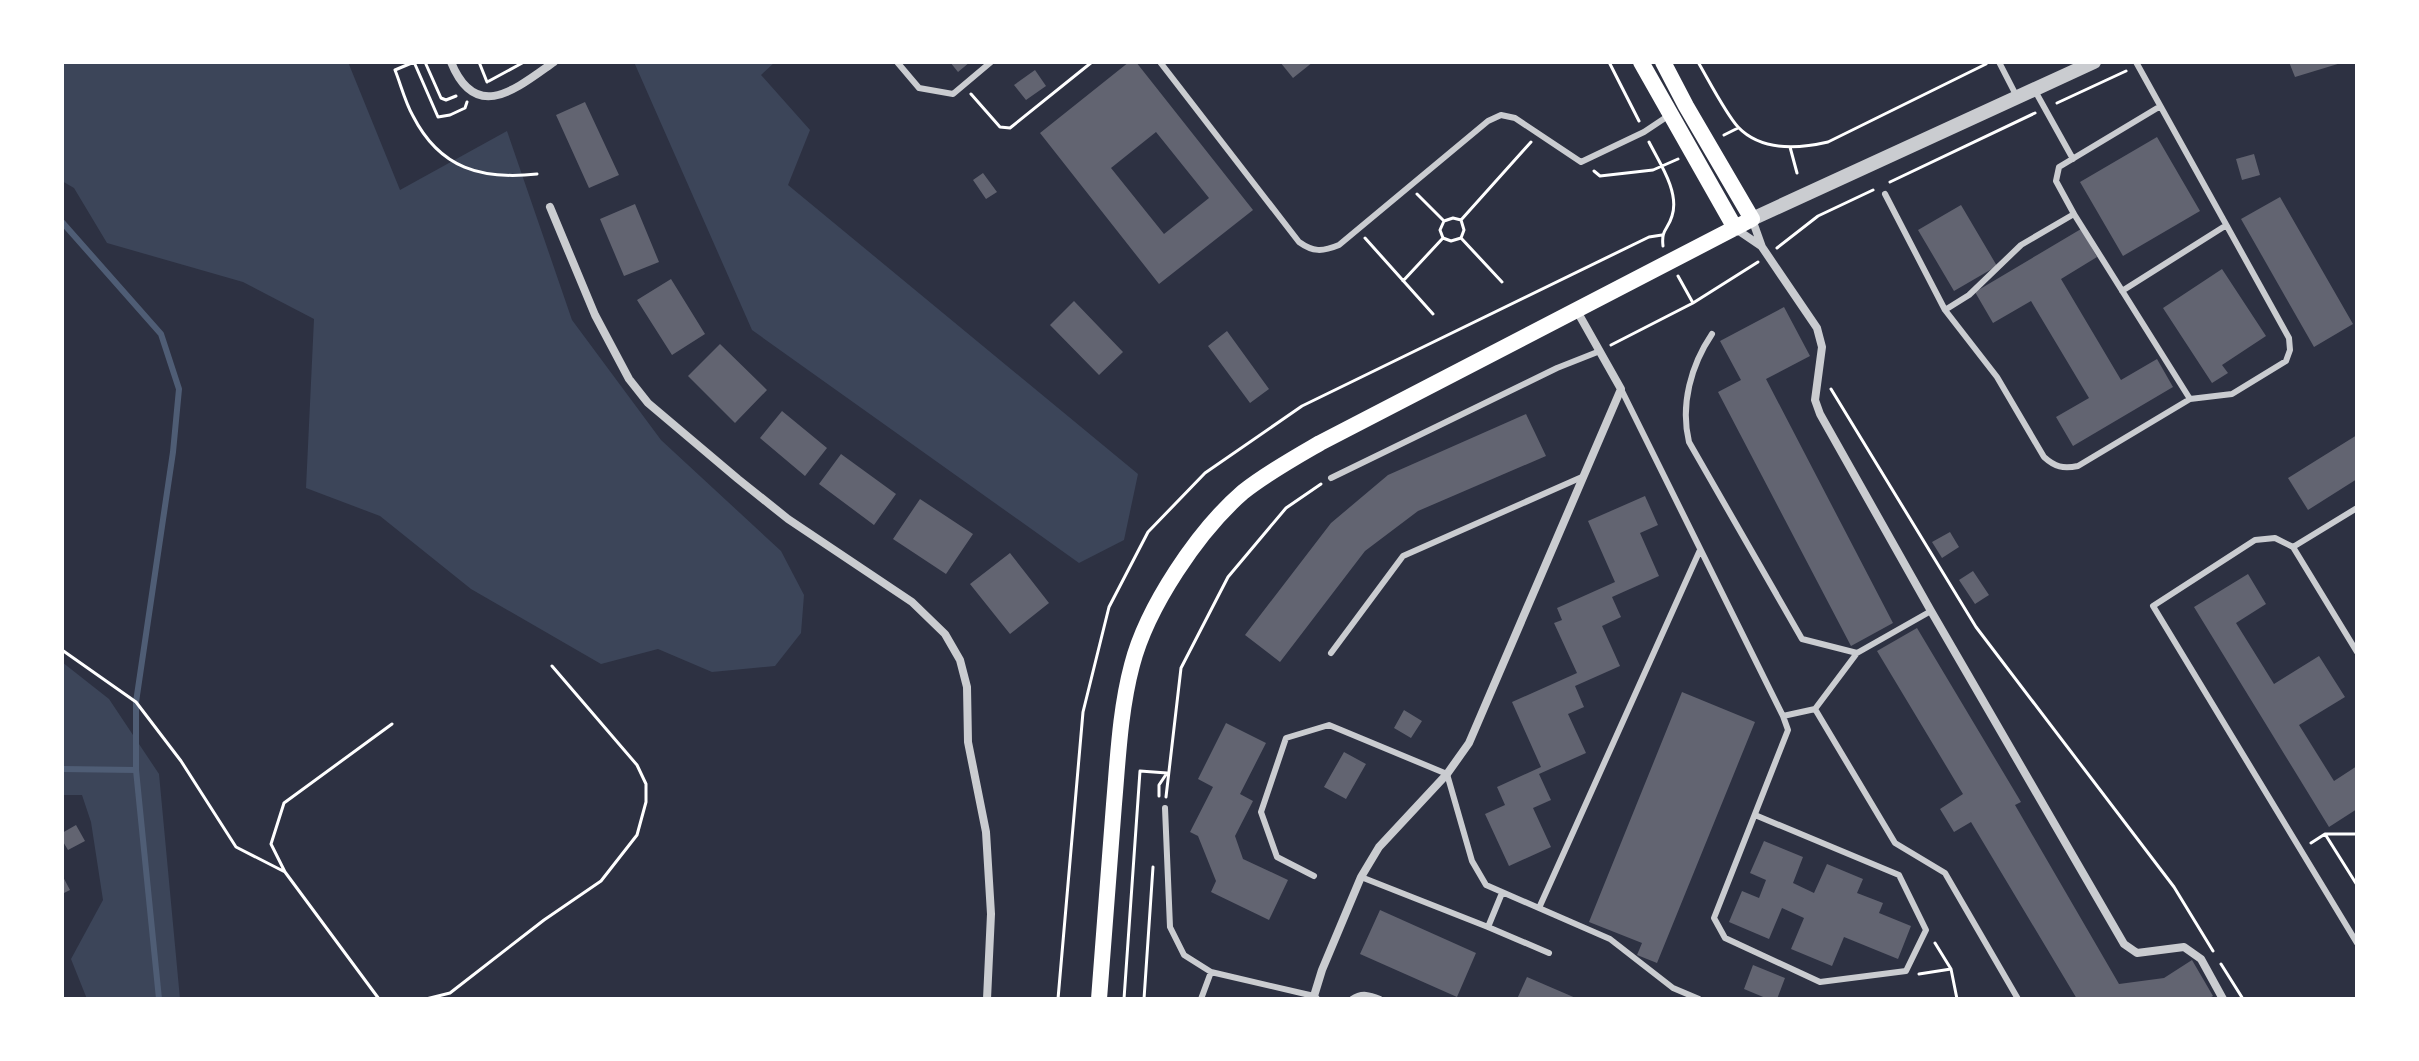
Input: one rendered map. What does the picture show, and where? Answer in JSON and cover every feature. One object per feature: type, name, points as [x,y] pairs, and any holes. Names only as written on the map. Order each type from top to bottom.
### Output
[{"type":"main road","points":[[1641,62],[1735,228]]},
{"type":"main road","points":[[1099,999],[1121,721],[1132,664],[1149,621],[1175,573],[1210,527],[1242,493],[1281,466],[1752,219],[1663,62]]},
{"type":"street","points":[[451,62],[457,77],[470,91],[493,97],[503,95],[554,62]]},
{"type":"street","points":[[2094,62],[1752,219],[1762,247],[1817,328],[1822,347],[1815,400],[1820,414],[2124,944],[2137,953],[2184,947],[2201,959],[2223,999]]},
{"type":"street","points":[[550,207],[595,315],[629,379],[648,403],[788,519],[912,602],[945,634],[960,660],[967,687],[968,742],[986,832],[991,914],[987,999]]},
{"type":"street","points":[[1735,228],[1762,247]]},
{"type":"street","points":[[1315,998],[1322,970],[1361,877],[1379,847],[1447,774],[1469,743],[1621,389],[1577,311]]},
{"type":"lane","points":[[897,62],[919,88],[953,94],[991,62]]},
{"type":"lane","points":[[1160,62],[1299,242],[1311,250],[1326,251],[1339,245],[1488,121],[1501,115],[1515,118],[1581,162],[1644,132],[1670,114]]},
{"type":"lane","points":[[1999,62],[2017,97]]},
{"type":"lane","points":[[1885,194],[1945,310],[1997,377],[2044,457],[2054,465],[2066,468],[2078,466],[2190,399],[2232,394],[2286,361],[2290,350],[2289,338],[2136,62]]},
{"type":"lane","points":[[2034,89],[2073,159]]},
{"type":"lane","points":[[2159,107],[2059,167],[2056,181],[2190,399]]},
{"type":"lane","points":[[1945,310],[1969,295],[2021,245],[2074,214]]},
{"type":"lane","points":[[2122,291],[2225,226]]},
{"type":"lane","points":[[1712,334],[1695,364],[1687,395],[1685,425],[1689,442],[1802,639],[1857,653]]},
{"type":"lane","points":[[1331,478],[1557,368],[1600,351]]},
{"type":"lane","points":[[1621,389],[1788,730],[1714,918],[1725,938],[1820,982],[1906,971],[1926,930],[1899,875],[1755,815]]},
{"type":"lane","points":[[1331,653],[1403,556],[1582,477]]},
{"type":"lane","points":[[2293,547],[2357,508]]},
{"type":"lane","points":[[2357,652],[2293,547],[2275,538],[2255,540],[2153,606],[2357,943]]},
{"type":"lane","points":[[1539,908],[1700,550]]},
{"type":"lane","points":[[1783,716],[1815,709],[1857,653],[1931,611]]},
{"type":"lane","points":[[1815,709],[1895,843],[1945,873],[2018,999]]},
{"type":"lane","points":[[1314,876],[1277,857],[1261,812],[1286,738],[1329,725],[1447,774],[1472,861],[1486,885],[1610,939],[1673,988],[1699,999]]},
{"type":"lane","points":[[1165,808],[1170,927],[1184,955],[1211,972],[1315,998]]},
{"type":"lane","points":[[1361,877],[1549,953]]},
{"type":"lane","points":[[1488,927],[1502,893]]},
{"type":"lane","points":[[1201,999],[1211,972]]},
{"type":"lane","points":[[1352,999],[1368,994],[1380,999]]},
{"type":"path","points":[[392,62],[413,117],[439,153],[476,173],[508,177],[537,174]]},
{"type":"path","points":[[395,70],[414,62],[438,117],[465,108],[470,91]]},
{"type":"path","points":[[425,62],[443,100],[470,91],[524,62]]},
{"type":"path","points":[[479,62],[487,82]]},
{"type":"path","points":[[963,85],[1000,127],[1010,128],[1092,62]]},
{"type":"path","points":[[1609,62],[1641,126]]},
{"type":"path","points":[[1698,62],[1738,128],[1765,144],[1790,147],[1809,147],[1828,142],[1991,62]]},
{"type":"path","points":[[2051,106],[2129,69]]},
{"type":"path","points":[[1886,184],[2037,113]]},
{"type":"path","points":[[1719,139],[1738,128]]},
{"type":"path","points":[[1461,220],[1539,134]]},
{"type":"path","points":[[1646,136],[1674,202],[1672,216],[1662,235],[1663,246]]},
{"type":"path","points":[[1790,147],[1797,173]]},
{"type":"path","points":[[1581,162],[1600,176],[1661,167],[1682,157]]},
{"type":"path","points":[[1409,186],[1444,221]]},
{"type":"path","points":[[1774,250],[1818,216],[1873,190]]},
{"type":"path","points":[[1461,220],[1453,218],[1444,221],[1440,230],[1443,238],[1451,241],[1461,238]]},
{"type":"path","points":[[1461,220],[1464,230],[1461,238]]},
{"type":"path","points":[[1357,230],[1433,314]]},
{"type":"path","points":[[1058,999],[1083,712],[1109,607],[1148,532],[1205,473],[1302,406],[1649,237],[1662,235]]},
{"type":"path","points":[[1403,281],[1443,238]]},
{"type":"path","points":[[1461,238],[1502,282]]},
{"type":"path","points":[[1609,346],[1693,303],[1761,260]]},
{"type":"path","points":[[1678,276],[1693,303]]},
{"type":"path","points":[[1819,368],[1976,627],[2174,887],[2243,999]]},
{"type":"path","points":[[1165,808],[1181,668],[1228,577],[1286,508],[1331,478]]},
{"type":"path","points":[[62,650],[136,702],[181,761],[236,847],[285,872]]},
{"type":"path","points":[[426,999],[450,993],[544,920],[601,881],[637,835],[646,802],[646,784],[637,765],[552,666]]},
{"type":"path","points":[[379,999],[285,872],[271,844],[284,803],[392,724]]},
{"type":"path","points":[[1124,999],[1140,771],[1167,773]]},
{"type":"path","points":[[1158,801],[1159,785],[1167,773]]},
{"type":"path","points":[[2325,834],[2357,885]]},
{"type":"path","points":[[2301,850],[2325,834],[2357,834]]},
{"type":"path","points":[[1144,999],[1154,862]]},
{"type":"path","points":[[1926,930],[1951,969],[1957,999]]},
{"type":"shaded area","points":[[62,62],[348,62],[400,190],[507,131],[572,320],[661,440],[781,551],[804,595],[801,633],[775,666],[712,672],[658,649],[601,664],[471,589],[380,516],[306,488],[314,319],[243,282],[107,243],[74,188],[62,181]]},
{"type":"shaded area","points":[[634,62],[775,62],[761,75],[810,130],[788,185],[1138,474],[1124,540],[1079,563],[752,330]]},
{"type":"shaded area","points":[[62,662],[109,699],[159,774],[180,999],[87,999],[71,959],[103,900],[91,822],[82,795],[62,795]]},
{"type":"building","points":[[950,62],[970,62],[958,72]]},
{"type":"building","points":[[1129,62],[1136,62],[1253,210],[1159,284],[1040,133]],"holes":[[[1156,132],[1209,198],[1164,234],[1111,168]]]},
{"type":"building","points":[[1280,62],[1313,62],[1293,78]]},
{"type":"building","points":[[2289,62],[2341,62],[2341,63],[2295,77]]},
{"type":"building","points":[[1035,70],[1046,86],[1026,100],[1014,85]]},
{"type":"building","points":[[585,102],[619,175],[589,188],[556,115]]},
{"type":"building","points":[[2157,137],[2200,211],[2123,256],[2080,182]]},
{"type":"building","points":[[2254,154],[2260,175],[2242,180],[2236,159]]},
{"type":"building","points":[[983,173],[997,192],[986,199],[973,180]]},
{"type":"building","points":[[2280,197],[2353,324],[2314,347],[2241,219]]},
{"type":"building","points":[[635,204],[659,262],[624,276],[600,219]]},
{"type":"building","points":[[1961,205],[1997,266],[1954,291],[1918,230]]},
{"type":"building","points":[[2081,229],[2097,257],[2061,279],[2121,380],[2157,359],[2173,387],[2073,446],[2056,417],[2089,398],[2031,301],[1993,323],[1975,292]]},
{"type":"building","points":[[2222,269],[2266,336],[2222,365],[2228,373],[2212,383],[2163,308]]},
{"type":"building","points":[[671,279],[705,334],[672,355],[637,300]]},
{"type":"building","points":[[1074,301],[1123,352],[1099,375],[1050,325]]},
{"type":"building","points":[[1784,307],[1810,356],[1766,379],[1893,623],[1851,646],[1718,392],[1741,380],[1720,341]]},
{"type":"building","points":[[1227,331],[1269,389],[1250,403],[1208,346]]},
{"type":"building","points":[[720,344],[767,390],[735,423],[688,376]]},
{"type":"building","points":[[782,411],[827,448],[805,476],[760,438]]},
{"type":"building","points":[[1526,414],[1546,456],[1418,511],[1365,551],[1280,662],[1245,635],[1331,523],[1388,475]]},
{"type":"building","points":[[2357,435],[2357,479],[2308,510],[2288,478]]},
{"type":"building","points":[[841,454],[896,494],[874,525],[819,484]]},
{"type":"building","points":[[1645,496],[1658,525],[1640,533],[1659,576],[1612,597],[1621,617],[1602,626],[1620,666],[1575,686],[1584,707],[1568,714],[1586,753],[1539,774],[1551,800],[1533,808],[1551,847],[1509,866],[1485,814],[1505,805],[1497,787],[1541,767],[1512,702],[1577,673],[1554,623],[1562,620],[1557,608],[1615,582],[1588,521]]},
{"type":"building","points":[[920,499],[973,534],[946,574],[893,539]]},
{"type":"building","points":[[1950,532],[1959,547],[1942,558],[1932,542]]},
{"type":"building","points":[[1010,553],[1049,603],[1010,634],[970,584]]},
{"type":"building","points":[[1973,571],[1989,595],[1975,604],[1959,580]]},
{"type":"building","points":[[2248,574],[2266,604],[2236,623],[2274,684],[2319,656],[2345,697],[2299,725],[2334,781],[2357,766],[2357,809],[2329,827],[2194,607]]},
{"type":"building","points":[[1917,628],[2021,802],[2015,805],[2119,984],[2164,978],[2192,960],[2213,996],[2208,999],[2077,999],[1971,822],[1954,832],[1940,809],[1963,794],[1877,651]]},
{"type":"building","points":[[1682,692],[1755,722],[1657,963],[1637,955],[1642,943],[1589,922]]},
{"type":"building","points":[[1404,710],[1422,721],[1411,738],[1394,728]]},
{"type":"building","points":[[1226,723],[1266,743],[1240,794],[1253,801],[1235,836],[1243,859],[1288,880],[1269,920],[1211,892],[1216,881],[1198,836],[1190,832],[1213,787],[1198,779]]},
{"type":"building","points":[[1344,752],[1366,764],[1346,799],[1324,787]]},
{"type":"building","points":[[76,825],[85,841],[68,850],[62,833]]},
{"type":"building","points":[[1764,841],[1803,857],[1793,883],[1814,893],[1827,864],[1863,879],[1857,893],[1883,903],[1879,913],[1911,926],[1898,959],[1844,937],[1832,966],[1791,949],[1804,918],[1782,908],[1769,939],[1729,922],[1742,891],[1759,898],[1766,880],[1750,873]]},
{"type":"building","points":[[62,875],[70,890],[62,894]]},
{"type":"building","points":[[1380,910],[1476,953],[1457,997],[1360,954]]},
{"type":"building","points":[[1753,965],[1785,978],[1777,999],[1768,999],[1744,989]]},
{"type":"building","points":[[1527,977],[1578,999],[1517,999]]},
{"type":"waterway","points":[[62,222],[161,334],[179,389],[173,452],[136,702],[136,770],[159,999]]},
{"type":"waterway","points":[[62,769],[136,770]]}]
